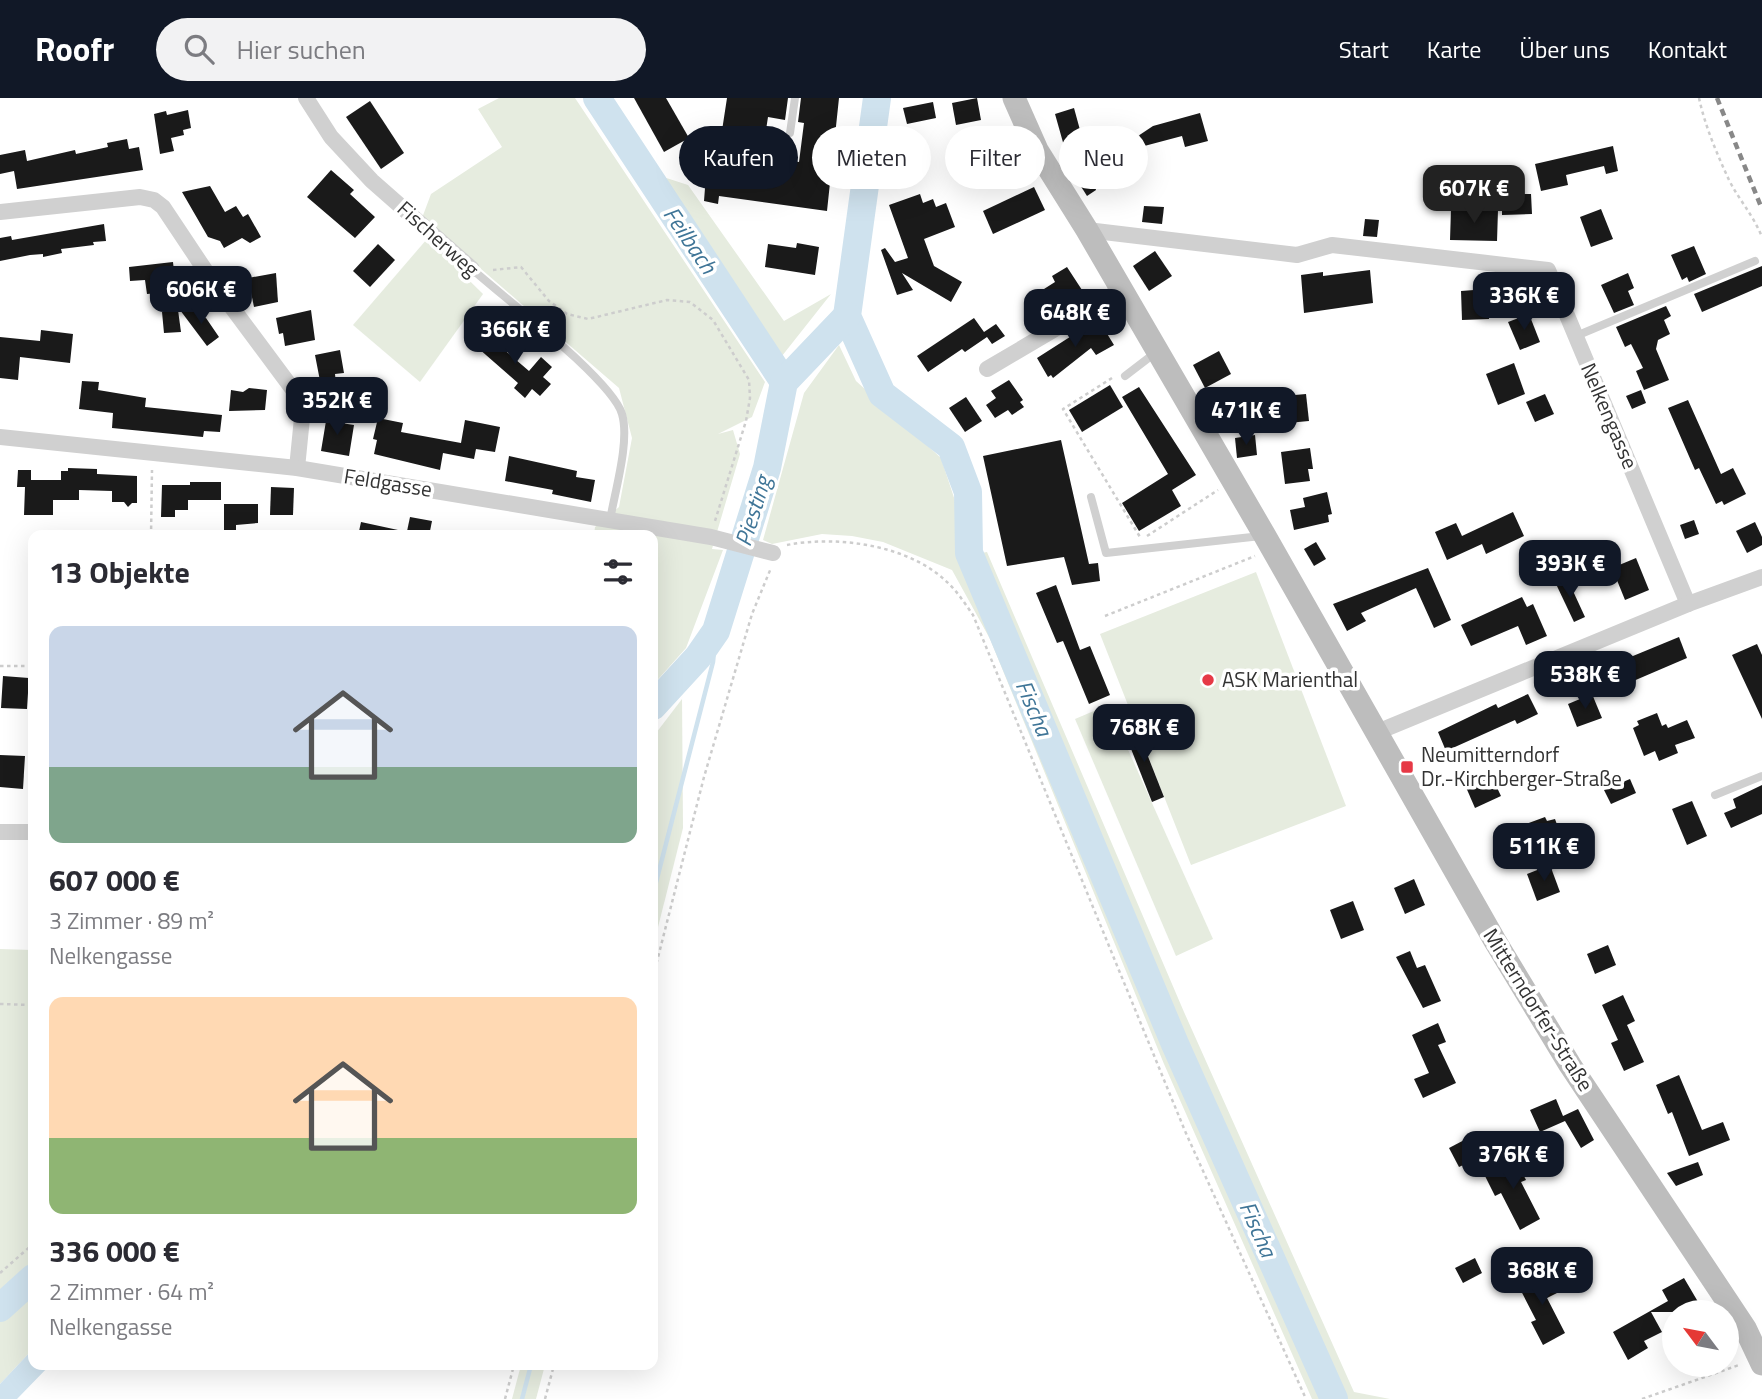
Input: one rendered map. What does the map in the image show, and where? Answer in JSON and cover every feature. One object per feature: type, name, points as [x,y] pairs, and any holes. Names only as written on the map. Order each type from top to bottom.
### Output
[{"type":"street","name":"Fischerweg","points":[[306,98],[331,137],[372,181],[474,271]]},
{"type":"street","name":"Mitterndorfer-Straße","points":[[1014,98],[1037,150],[1087,230],[1269,542],[1495,941],[1570,1065],[1745,1328],[1760,1361]]},
{"type":"street","points":[[0,212],[140,197],[158,202],[213,282],[297,395],[302,418],[297,468]]},
{"type":"street","name":"Nelkengasse","points":[[1087,230],[1297,255],[1332,245],[1548,270],[1688,604]]},
{"type":"street","points":[[987,369],[1121,290]]},
{"type":"street","name":"Feldgasse","points":[[0,437],[297,468],[610,520],[717,539],[765,551]]},
{"type":"street","points":[[1375,733],[1688,604],[1762,577]]},
{"type":"street","points":[[0,832],[28,832]]},
{"type":"lane","points":[[791,126],[795,98]]},
{"type":"lane","points":[[1576,336],[1755,261]]},
{"type":"lane","name":"Fischerweg","points":[[474,271],[573,357],[612,396],[622,412],[625,432],[610,520]]},
{"type":"lane","points":[[1125,376],[1157,351]]},
{"type":"lane","points":[[1091,497],[1106,553],[1269,542]]},
{"type":"lane","points":[[1716,795],[1762,776]]},
{"type":"path","points":[[1699,98],[1704,118],[1730,183],[1753,214],[1762,237]]},
{"type":"path","points":[[474,271],[521,267],[549,301],[567,314],[588,319],[667,300],[690,302],[713,320],[749,380],[750,398],[746,421],[735,451],[717,539]]},
{"type":"path","points":[[1125,376],[1120,373],[1063,409],[1141,539],[1232,480]]},
{"type":"path","points":[[151,530],[152,453]]},
{"type":"path","points":[[658,957],[704,777],[752,614],[770,575],[765,551],[786,545],[831,539],[872,545],[916,561],[949,583],[973,615],[1185,1130],[1306,1399]]},
{"type":"path","points":[[1105,616],[1269,542]]},
{"type":"path","points":[[0,666],[28,666]]},
{"type":"path","points":[[0,1004],[28,1005]]},
{"type":"path","points":[[0,1273],[28,1248]]},
{"type":"path","points":[[1642,1399],[1760,1361]]},
{"type":"path","points":[[505,1399],[513,1370]]},
{"type":"path","points":[[545,1399],[553,1370]]},
{"type":"shaded area","points":[[499,98],[575,98],[765,382],[752,417],[718,434],[733,430],[740,454],[712,549],[723,550],[686,648],[658,679],[658,530],[595,530],[619,507],[632,438],[619,388],[422,218],[431,194],[502,147],[478,109]]},
{"type":"shaded area","points":[[651,173],[679,182],[679,189],[691,189],[784,321],[831,294],[778,361]]},
{"type":"shaded area","points":[[427,239],[483,294],[420,382],[353,325]]},
{"type":"shaded area","points":[[839,345],[856,381],[941,458],[959,513],[960,557],[987,552],[1184,1012],[1354,1392],[1390,1399],[1312,1399],[1164,1064],[990,639],[952,570],[883,542],[852,536],[822,534],[772,544],[763,540],[804,393]]},
{"type":"shaded area","name":"ASK Marienthal","points":[[1256,572],[1346,806],[1191,865],[1100,634]]},
{"type":"shaded area","points":[[682,699],[683,828],[658,927],[658,730]]},
{"type":"shaded area","points":[[1108,705],[1213,939],[1176,956],[1075,719]]},
{"type":"shaded area","points":[[0,949],[28,950],[28,1354],[0,1384]]},
{"type":"shaded area","points":[[520,1370],[544,1370],[536,1399],[512,1399]]},
{"type":"water","points":[[28,1354],[28,1370],[45,1370],[17,1399],[0,1399],[0,1384]]},
{"type":"building","points":[[634,98],[666,98],[682,126],[679,126],[679,144],[664,152]]},
{"type":"building","points":[[727,98],[788,98],[785,120],[768,117],[767,126],[723,126]]},
{"type":"building","points":[[801,98],[839,98],[836,126],[812,126],[812,189],[829,189],[827,211],[719,196],[718,204],[704,201],[705,189],[798,189],[798,162],[804,123],[798,122]]},
{"type":"building","points":[[977,98],[981,120],[956,125],[952,103]]},
{"type":"building","points":[[370,101],[404,153],[381,169],[346,117]]},
{"type":"building","points":[[933,102],[936,118],[907,124],[903,108]]},
{"type":"building","points":[[1074,108],[1079,126],[1059,126],[1059,128],[1055,114]]},
{"type":"building","points":[[188,110],[191,128],[183,130],[184,135],[171,138],[174,151],[160,154],[154,114],[166,111],[167,115]]},
{"type":"building","points":[[1200,113],[1208,141],[1185,147],[1182,136],[1148,145],[1148,129]]},
{"type":"building","points":[[127,139],[129,149],[139,147],[143,170],[17,189],[14,171],[0,174],[0,155],[25,150],[27,161],[75,150],[76,154],[108,147],[107,143]]},
{"type":"building","points":[[1613,146],[1618,171],[1606,174],[1604,166],[1566,175],[1568,185],[1541,191],[1535,164]]},
{"type":"building","points":[[331,170],[354,190],[350,194],[375,217],[355,238],[307,197]]},
{"type":"building","points":[[210,186],[225,212],[236,206],[243,217],[248,214],[261,237],[250,243],[242,238],[224,248],[220,241],[208,237],[182,192]]},
{"type":"building","points":[[1030,189],[1035,189],[1045,210],[993,234],[983,211]]},
{"type":"building","points":[[1083,189],[1096,189],[1096,190],[1087,196]]},
{"type":"building","points":[[920,194],[923,203],[933,199],[936,207],[946,203],[955,227],[924,239],[934,266],[962,282],[951,302],[902,273],[913,290],[897,295],[881,250],[885,248],[895,262],[908,258],[889,205]]},
{"type":"building","points":[[1516,194],[1531,194],[1532,214],[1502,215],[1502,201],[1517,200]]},
{"type":"building","points":[[1144,206],[1164,207],[1162,224],[1142,222]]},
{"type":"building","points":[[1451,209],[1498,210],[1497,241],[1450,240]]},
{"type":"building","points":[[1601,209],[1613,239],[1591,247],[1580,217]]},
{"type":"building","points":[[1365,219],[1379,220],[1377,237],[1363,236]]},
{"type":"building","points":[[104,224],[106,241],[61,249],[62,253],[43,257],[43,254],[30,255],[0,261],[0,238],[11,236],[12,240]]},
{"type":"building","points":[[797,243],[819,247],[815,275],[765,267],[768,244],[796,248]]},
{"type":"building","points":[[378,244],[395,260],[370,287],[353,271]]},
{"type":"building","points":[[1694,246],[1706,274],[1689,282],[1687,277],[1682,280],[1671,255]]},
{"type":"building","points":[[1155,251],[1172,276],[1149,291],[1133,266]]},
{"type":"building","points":[[173,262],[175,281],[169,282],[169,292],[147,294],[145,280],[130,281],[129,267]]},
{"type":"building","points":[[1762,266],[1762,286],[1702,312],[1694,294]]},
{"type":"building","points":[[1067,267],[1082,290],[1056,307],[1044,289],[1055,282],[1052,276]]},
{"type":"building","points":[[1370,270],[1373,303],[1304,313],[1301,275],[1323,272],[1323,276]]},
{"type":"building","points":[[276,273],[278,302],[254,307],[248,278]]},
{"type":"building","points":[[1628,273],[1634,288],[1628,291],[1634,305],[1614,313],[1601,285]]},
{"type":"building","points":[[1487,289],[1489,319],[1462,320],[1461,291]]},
{"type":"building","points":[[1666,306],[1671,316],[1664,320],[1670,334],[1658,340],[1656,349],[1669,380],[1644,390],[1636,371],[1643,368],[1631,344],[1625,347],[1616,327]]},
{"type":"building","points":[[199,308],[200,319],[206,318],[219,337],[207,346],[180,310]]},
{"type":"building","points":[[178,310],[181,332],[164,333],[162,312]]},
{"type":"building","points":[[311,310],[315,340],[285,346],[276,318]]},
{"type":"building","points":[[1529,314],[1540,342],[1520,350],[1508,322]]},
{"type":"building","points":[[974,318],[984,332],[996,324],[1005,336],[992,344],[987,337],[965,352],[962,349],[928,372],[917,356]]},
{"type":"building","points":[[1098,319],[1114,345],[1096,355],[1091,348],[1053,378],[1051,375],[1048,377],[1037,358]]},
{"type":"building","points":[[480,329],[529,371],[541,357],[552,367],[543,377],[551,384],[540,396],[532,389],[525,398],[514,388],[518,383],[470,341]]},
{"type":"building","points":[[41,330],[73,334],[70,363],[20,357],[18,380],[0,378],[0,337],[40,341]]},
{"type":"building","points":[[340,350],[344,373],[335,374],[336,384],[321,386],[315,355]]},
{"type":"building","points":[[1219,351],[1231,374],[1205,388],[1193,365]]},
{"type":"building","points":[[1514,363],[1525,394],[1498,405],[1486,374]]},
{"type":"building","points":[[1009,380],[1023,400],[1020,402],[1024,407],[1012,415],[1008,410],[995,418],[986,405],[996,398],[991,391]]},
{"type":"building","points":[[82,381],[99,382],[98,390],[146,398],[145,407],[222,415],[220,432],[204,431],[203,437],[112,428],[113,413],[79,409]]},
{"type":"building","points":[[1110,385],[1123,407],[1082,432],[1069,410]]},
{"type":"building","points":[[1139,387],[1196,475],[1172,490],[1181,506],[1139,531],[1122,503],[1168,474],[1122,397]]},
{"type":"building","points":[[249,388],[267,390],[265,410],[229,411],[231,390],[243,392]]},
{"type":"building","points":[[1641,390],[1646,403],[1632,409],[1626,396]]},
{"type":"building","points":[[1306,394],[1309,421],[1277,424],[1273,397]]},
{"type":"building","points":[[1545,394],[1554,414],[1535,422],[1526,402]]},
{"type":"building","points":[[966,397],[982,421],[965,432],[949,408]]},
{"type":"building","points":[[1688,400],[1721,474],[1733,468],[1746,494],[1724,505],[1722,501],[1716,504],[1699,468],[1695,470],[1668,408]]},
{"type":"building","points":[[327,415],[342,418],[341,423],[354,425],[349,456],[321,451]]},
{"type":"building","points":[[378,418],[403,423],[401,432],[461,443],[465,420],[500,427],[495,452],[476,449],[474,459],[443,453],[440,470],[374,454],[377,440],[373,439]]},
{"type":"building","points":[[1255,435],[1257,455],[1237,458],[1235,438]]},
{"type":"building","points":[[1061,440],[1089,564],[1098,563],[1100,581],[1072,585],[1064,557],[1007,566],[983,456]]},
{"type":"building","points":[[1310,448],[1313,469],[1308,469],[1310,481],[1285,484],[1281,452]]},
{"type":"building","points":[[509,456],[577,471],[576,477],[595,480],[591,502],[552,494],[553,490],[505,481]]},
{"type":"building","points":[[68,468],[97,469],[97,474],[137,476],[137,503],[128,507],[124,502],[112,502],[112,491],[79,490],[79,500],[53,500],[53,515],[24,515],[25,487],[17,487],[18,470],[31,470],[31,480],[61,480],[61,471],[68,471]]},
{"type":"building","points":[[190,482],[221,482],[221,500],[188,500],[188,510],[175,510],[175,517],[161,517],[162,485],[190,485]]},
{"type":"building","points":[[271,487],[294,488],[293,515],[270,515]]},
{"type":"building","points":[[1327,492],[1332,514],[1328,515],[1329,522],[1294,530],[1290,510],[1305,507],[1303,498]]},
{"type":"building","points":[[224,504],[258,504],[258,523],[236,525],[236,530],[224,530]]},
{"type":"building","points":[[1513,512],[1524,536],[1486,554],[1482,544],[1447,560],[1435,532],[1456,523],[1462,536]]},
{"type":"building","points":[[410,517],[432,521],[430,530],[407,530]]},
{"type":"building","points":[[1694,520],[1699,534],[1685,539],[1680,525]]},
{"type":"building","points":[[361,522],[398,530],[359,530]]},
{"type":"building","points":[[1755,522],[1762,537],[1762,545],[1747,553],[1736,531]]},
{"type":"building","points":[[1316,542],[1326,559],[1314,566],[1304,549]]},
{"type":"building","points":[[1636,558],[1649,590],[1625,600],[1612,568]]},
{"type":"building","points":[[1428,568],[1451,620],[1434,628],[1416,588],[1361,613],[1366,621],[1347,631],[1333,604]]},
{"type":"building","points":[[1567,578],[1585,617],[1574,622],[1556,584]]},
{"type":"building","points":[[1056,585],[1080,650],[1090,646],[1110,695],[1089,704],[1063,641],[1057,643],[1036,593]]},
{"type":"building","points":[[1522,597],[1527,607],[1533,604],[1547,636],[1526,645],[1518,626],[1471,646],[1461,625]]},
{"type":"building","points":[[1679,637],[1687,658],[1624,685],[1616,663]]},
{"type":"building","points":[[1757,644],[1762,655],[1762,719],[1732,655]]},
{"type":"building","points":[[3,676],[28,678],[27,709],[1,708]]},
{"type":"building","points":[[1528,694],[1538,714],[1517,724],[1515,720],[1446,751],[1438,732],[1496,704],[1498,708]]},
{"type":"building","points":[[1592,694],[1602,718],[1577,727],[1568,704]]},
{"type":"building","points":[[1657,713],[1662,726],[1666,724],[1668,728],[1687,720],[1695,738],[1675,745],[1678,753],[1659,761],[1655,751],[1644,756],[1633,728],[1639,725],[1637,721]]},
{"type":"building","points":[[1136,726],[1164,797],[1152,802],[1124,731]]},
{"type":"building","points":[[0,755],[25,756],[23,789],[0,787]]},
{"type":"building","points":[[1490,773],[1501,796],[1475,808],[1465,785]]},
{"type":"building","points":[[1630,779],[1636,793],[1611,804],[1604,790]]},
{"type":"building","points":[[1762,785],[1762,814],[1731,828],[1724,813],[1736,808],[1733,799]]},
{"type":"building","points":[[1692,801],[1707,836],[1687,845],[1672,809]]},
{"type":"building","points":[[1545,817],[1547,821],[1555,819],[1560,833],[1553,836],[1557,846],[1537,854],[1526,824]]},
{"type":"building","points":[[1550,865],[1560,892],[1537,901],[1527,874]]},
{"type":"building","points":[[1414,879],[1425,905],[1405,914],[1394,888]]},
{"type":"building","points":[[1353,901],[1364,930],[1341,939],[1330,910]]},
{"type":"building","points":[[1608,945],[1616,965],[1595,974],[1587,954]]},
{"type":"building","points":[[1410,951],[1417,968],[1425,965],[1441,1001],[1423,1008],[1396,957]]},
{"type":"building","points":[[1623,995],[1635,1021],[1627,1025],[1644,1062],[1624,1071],[1611,1043],[1618,1040],[1602,1005]]},
{"type":"building","points":[[1438,1023],[1446,1042],[1438,1045],[1456,1083],[1423,1098],[1414,1079],[1429,1073],[1412,1035]]},
{"type":"building","points":[[1679,1075],[1702,1130],[1723,1122],[1730,1140],[1689,1156],[1672,1112],[1668,1114],[1656,1085]]},
{"type":"building","points":[[1556,1099],[1563,1116],[1578,1109],[1594,1140],[1581,1148],[1565,1121],[1540,1132],[1530,1110]]},
{"type":"building","points":[[1470,1137],[1480,1157],[1459,1167],[1449,1148]]},
{"type":"building","points":[[1514,1156],[1526,1180],[1521,1182],[1540,1219],[1520,1230],[1501,1193],[1495,1196],[1483,1172]]},
{"type":"building","points":[[1698,1162],[1703,1175],[1676,1186],[1667,1173]]},
{"type":"building","points":[[1475,1258],[1482,1273],[1463,1283],[1455,1268]]},
{"type":"building","points":[[1546,1270],[1557,1293],[1547,1298],[1565,1333],[1543,1345],[1531,1322],[1536,1320],[1518,1285]]},
{"type":"building","points":[[1684,1278],[1697,1300],[1667,1300],[1662,1290]]},
{"type":"building","points":[[1662,1304],[1662,1312],[1651,1312],[1662,1332],[1644,1341],[1648,1348],[1628,1360],[1613,1332]]},
{"type":"waterway","name":"Feilbach","points":[[597,98],[784,382]]},
{"type":"waterway","name":"Fischa","points":[[877,98],[847,316],[882,394],[951,447],[968,492],[969,553],[1175,1044],[1334,1399]]},
{"type":"waterway","name":"Piesting","points":[[658,701],[698,657],[716,631],[767,468],[784,382],[847,316]]},
{"type":"waterway","points":[[658,875],[713,662],[716,631]]},
{"type":"waterway","name":"Piesting","points":[[0,1308],[28,1283]]},
{"type":"waterway","points":[[522,1399],[530,1370]]},
{"type":"railway","points":[[1717,98],[1762,209]]},
{"type":"place","name":"ASK Marienthal","points":[[1208,680]]},
{"type":"place","name":"Neumitterndorf Dr.-Kirchberger-Straße","points":[[1407,767]]}]
